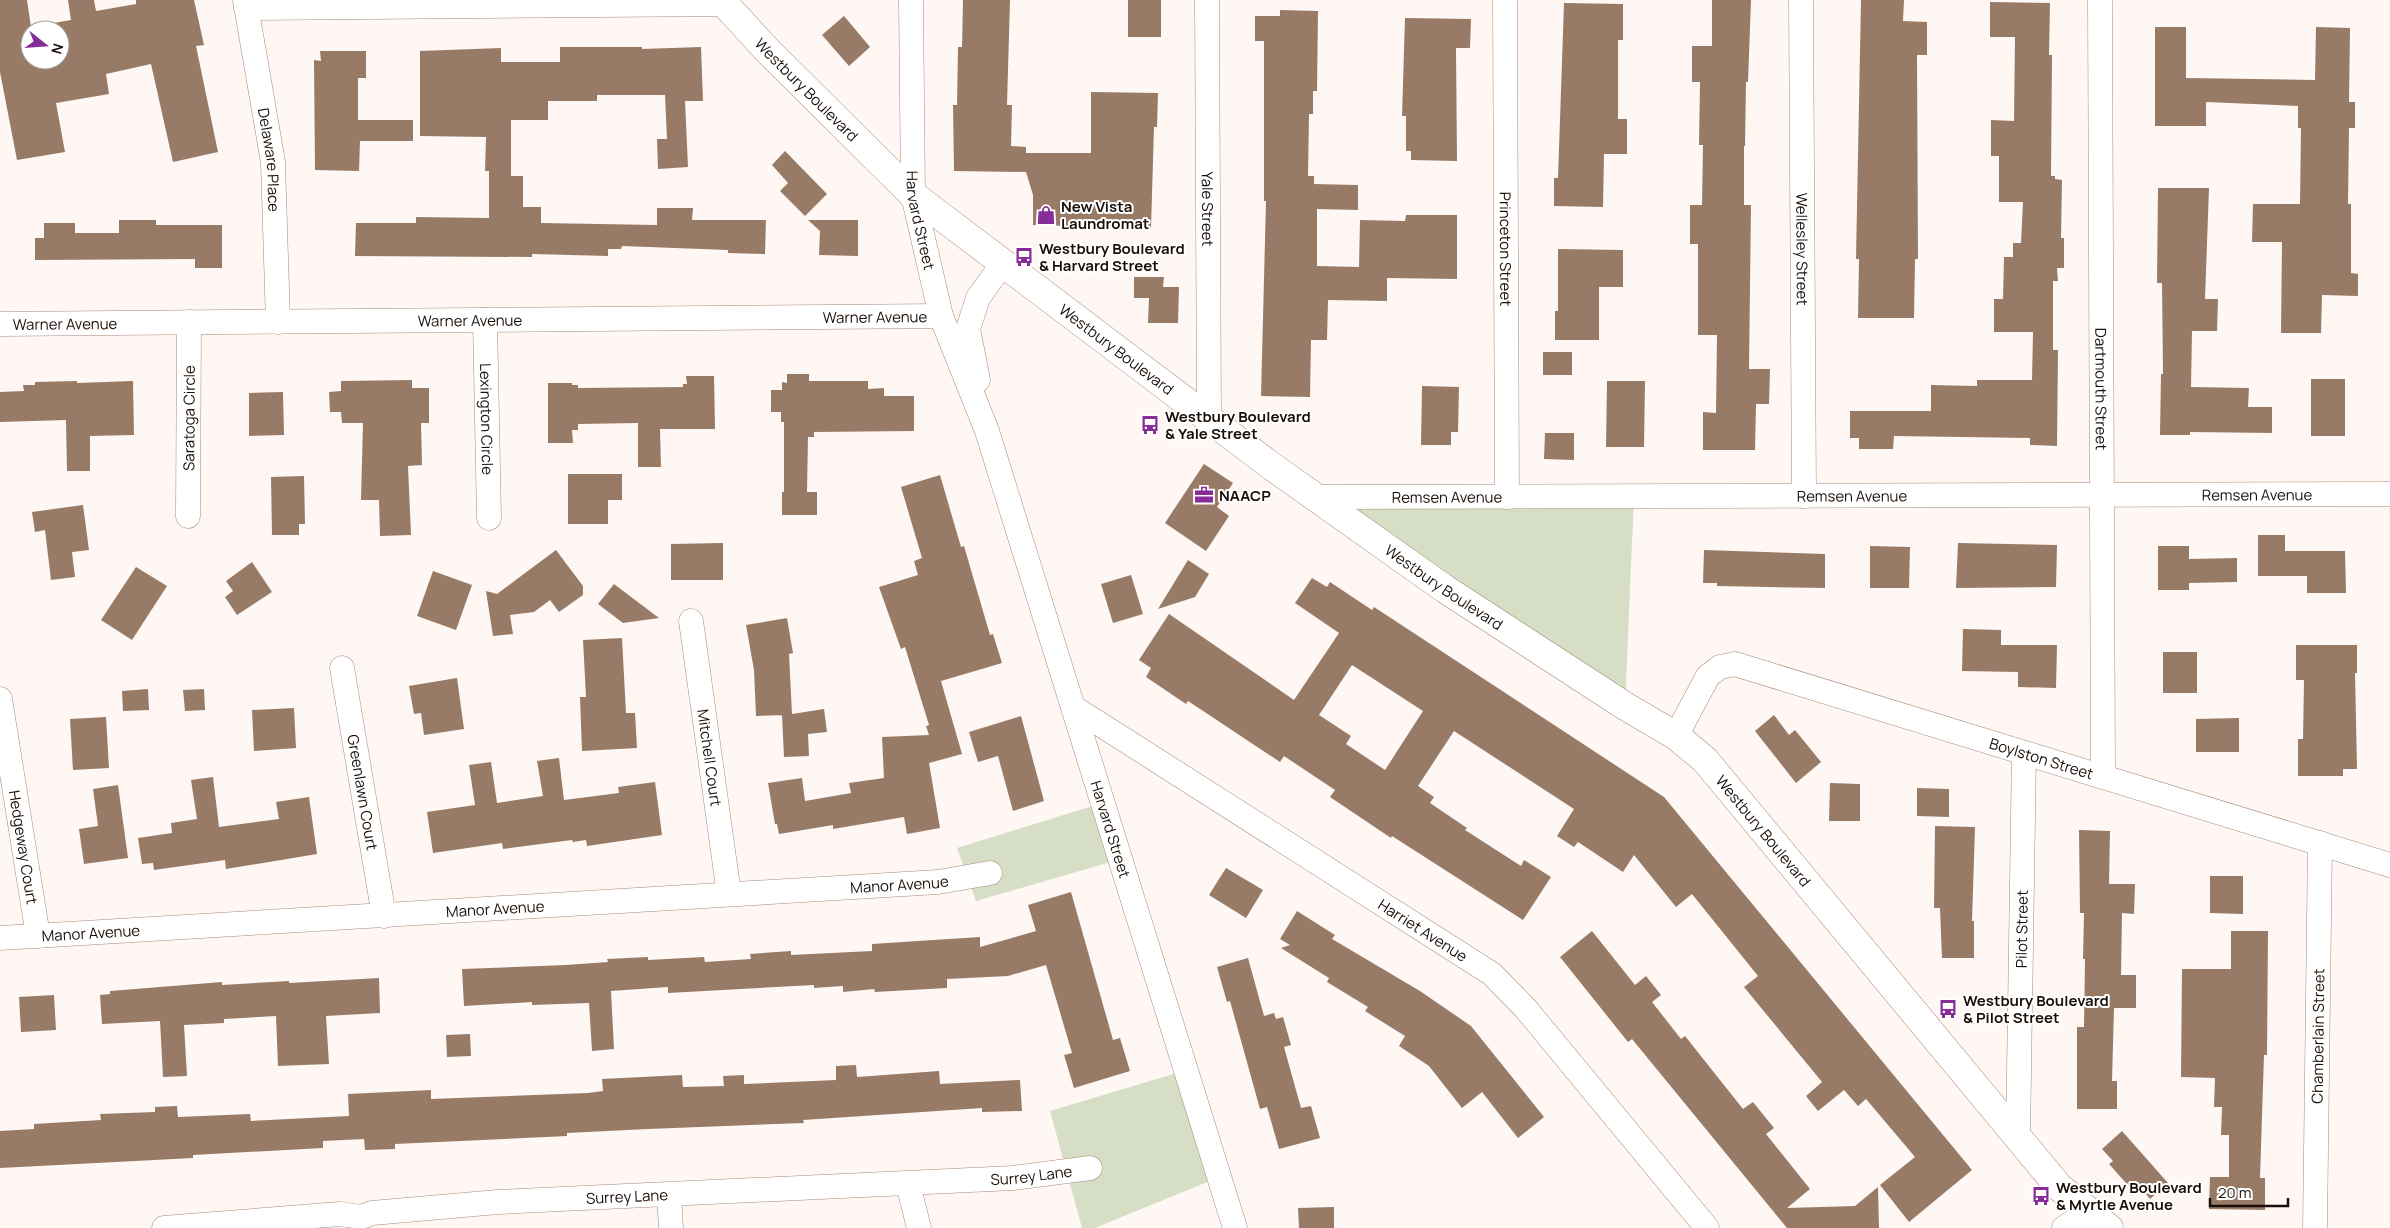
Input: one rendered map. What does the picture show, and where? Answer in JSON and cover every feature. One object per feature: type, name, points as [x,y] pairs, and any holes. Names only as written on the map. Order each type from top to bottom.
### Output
[{"type":"street","name":"Harvard Street","points":[[911,0],[913,195],[941,316],[987,431],[1235,1228]]},
{"type":"street","name":"Yale Street","points":[[1207,0],[1209,417]]},
{"type":"street","name":"Princeton Street","points":[[1504,0],[1507,497]]},
{"type":"street","name":"Wellesley Street","points":[[1801,0],[1804,496]]},
{"type":"street","name":"Dartmouth Street","points":[[2100,0],[2104,778]]},
{"type":"street","name":"Westbury Boulevard","points":[[723,2],[767,50],[913,195],[1316,497],[1445,589],[1625,706],[1676,736],[1705,760],[2059,1187],[2110,1228]]},
{"type":"street","points":[[245,4],[723,2]]},
{"type":"street","name":"Delaware Place","points":[[245,4],[273,162],[278,322]]},
{"type":"street","name":"Harvard Street","points":[[987,431],[968,329],[978,298],[1003,263]]},
{"type":"street","name":"Warner Avenue","points":[[0,324],[941,316]]},
{"type":"street","name":"Lexington Circle","points":[[485,320],[490,518]]},
{"type":"street","name":"Saratoga Circle","points":[[188,516],[190,322]]},
{"type":"street","name":"Remsen Avenue","points":[[1316,497],[2390,494]]},
{"type":"street","name":"Mitchell Court","points":[[691,621],[729,894]]},
{"type":"street","name":"Boylston Street","points":[[1676,736],[1708,676],[1720,667],[1735,664],[2390,865]]},
{"type":"street","name":"Greenlawn Court","points":[[342,668],[384,916]]},
{"type":"street","name":"Hedgeway Court","points":[[0,699],[38,936]]},
{"type":"street","name":"Harriet Avenue","points":[[1073,707],[1492,974],[1526,1009],[1707,1228]]},
{"type":"street","name":"Pilot Street","points":[[2018,1137],[2024,753]]},
{"type":"street","name":"Chamberlain Street","points":[[2315,1228],[2320,843]]},
{"type":"street","name":"Manor Avenue","points":[[0,938],[938,882],[990,873]]},
{"type":"street","name":"Surrey Lane","points":[[164,1228],[340,1214],[360,1216],[372,1220],[498,1202],[1013,1178],[1090,1168]]},
{"type":"street","points":[[908,1184],[919,1228]]},
{"type":"street","points":[[669,1194],[671,1228]]},
{"type":"street","points":[[2064,1228],[2089,1211]]},
{"type":"green space","points":[[1316,497],[1634,497],[1625,706]]},
{"type":"green space","points":[[1099,804],[1114,861],[976,901],[957,848]]},
{"type":"green space","points":[[1180,1072],[1212,1180],[1095,1228],[1082,1228],[1050,1111]]},
{"type":"building","points":[[0,0],[27,0],[30,20],[20,20],[20,70],[70,70],[71,20],[68,0],[94,0],[96,11],[136,4],[136,0],[194,0],[204,45],[196,46],[218,152],[173,162],[151,64],[106,74],[109,94],[56,103],[65,152],[17,160],[0,72]]},
{"type":"building","points":[[963,0],[1010,0],[1007,105],[1012,105],[1011,146],[1026,147],[1026,153],[1091,153],[1091,92],[1158,93],[1157,127],[1154,127],[1151,228],[1033,225],[1033,195],[1026,172],[954,171],[953,105],[957,105],[958,47],[962,47]]},
{"type":"building","points":[[1128,0],[1161,0],[1161,37],[1128,37]]},
{"type":"building","points":[[1712,0],[1751,0],[1744,146],[1744,205],[1751,205],[1749,369],[1770,369],[1769,404],[1756,404],[1755,450],[1703,450],[1703,412],[1716,413],[1717,335],[1698,335],[1698,244],[1690,244],[1690,205],[1702,205],[1703,145],[1699,145],[1700,82],[1692,82],[1692,46],[1712,46]]},
{"type":"building","points":[[1861,0],[1904,0],[1903,21],[1927,22],[1927,55],[1917,55],[1918,259],[1915,259],[1914,318],[1858,318],[1859,259],[1856,259]]},
{"type":"building","points":[[1990,2],[2050,3],[2049,55],[2052,55],[2051,176],[2062,180],[2061,238],[2064,238],[2064,268],[2057,268],[2058,281],[2053,281],[2053,350],[2058,350],[2057,446],[2030,445],[2030,438],[1894,436],[1893,449],[1859,449],[1859,438],[1850,438],[1850,411],[1931,411],[1931,385],[1977,386],[1977,380],[2032,380],[2033,332],[1994,332],[1994,299],[2003,299],[2004,257],[2013,257],[2013,243],[2021,243],[2023,202],[1999,202],[1999,156],[1991,156],[1991,120],[2014,121],[2015,37],[1990,37]]},
{"type":"building","points":[[1564,3],[1623,4],[1623,40],[1618,40],[1618,119],[1627,119],[1627,154],[1604,154],[1603,207],[1554,206],[1554,178],[1558,178]]},
{"type":"building","points":[[1280,10],[1318,11],[1317,91],[1313,91],[1313,114],[1309,114],[1308,176],[1314,176],[1314,184],[1358,185],[1358,210],[1317,209],[1317,266],[1359,267],[1360,220],[1405,221],[1406,215],[1457,215],[1457,279],[1387,278],[1387,301],[1328,300],[1327,340],[1311,340],[1310,397],[1261,396],[1266,201],[1264,201],[1264,41],[1255,41],[1255,16],[1280,16]]},
{"type":"building","points":[[844,16],[870,47],[849,66],[822,35]]},
{"type":"building","points":[[1405,18],[1471,19],[1470,48],[1456,48],[1457,161],[1411,160],[1411,151],[1406,151],[1406,116],[1402,116]]},
{"type":"building","points":[[2155,27],[2186,27],[2186,78],[2315,80],[2316,27],[2350,28],[2349,102],[2355,102],[2355,128],[2349,128],[2348,204],[2351,204],[2351,273],[2358,274],[2358,296],[2322,295],[2321,333],[2281,333],[2282,242],[2252,242],[2253,204],[2300,204],[2301,128],[2298,128],[2298,106],[2206,102],[2206,126],[2155,126]]},
{"type":"building","points":[[560,47],[642,47],[642,49],[701,47],[703,101],[685,101],[688,167],[658,169],[657,139],[667,139],[665,95],[597,95],[597,101],[548,101],[548,120],[511,120],[511,176],[523,176],[523,207],[541,207],[541,223],[657,225],[657,208],[693,208],[692,220],[766,220],[765,254],[728,253],[728,250],[622,246],[621,249],[608,249],[608,256],[532,254],[532,257],[355,256],[356,223],[416,223],[416,217],[489,218],[489,171],[485,171],[486,137],[420,136],[420,51],[501,48],[501,62],[560,62]]},
{"type":"building","points":[[320,51],[366,51],[366,78],[358,78],[358,120],[413,120],[413,141],[360,141],[359,171],[315,170],[314,60],[321,61]]},
{"type":"building","points":[[785,151],[827,194],[805,216],[780,191],[788,183],[772,165]]},
{"type":"building","points":[[2158,188],[2209,188],[2205,299],[2218,299],[2217,331],[2192,331],[2191,387],[2249,388],[2248,407],[2272,407],[2272,433],[2190,432],[2190,435],[2160,435],[2161,374],[2163,374],[2162,283],[2157,283]]},
{"type":"building","points":[[119,220],[156,220],[156,225],[222,225],[222,268],[195,268],[195,259],[35,260],[35,238],[44,238],[44,223],[75,223],[75,233],[119,233]]},
{"type":"building","points":[[808,220],[858,220],[858,256],[819,255],[820,231]]},
{"type":"building","points":[[1558,249],[1623,250],[1623,287],[1599,287],[1599,340],[1555,340],[1555,311],[1558,311]]},
{"type":"building","points":[[1134,277],[1164,277],[1163,287],[1179,287],[1178,323],[1148,323],[1149,298],[1134,298]]},
{"type":"building","points":[[1543,352],[1572,352],[1572,375],[1543,375]]},
{"type":"building","points":[[787,374],[809,374],[809,381],[868,381],[868,389],[884,388],[884,396],[914,396],[914,431],[814,432],[814,437],[808,437],[807,492],[817,492],[817,515],[782,515],[782,492],[784,492],[784,422],[781,422],[781,412],[771,412],[771,390],[782,390],[782,382],[787,383]]},
{"type":"building","points":[[686,376],[714,376],[715,429],[660,429],[661,467],[638,467],[638,423],[578,424],[578,430],[572,430],[573,443],[548,443],[548,383],[572,383],[572,385],[578,385],[578,388],[683,387],[683,384],[687,384]]},
{"type":"building","points":[[2311,379],[2345,379],[2345,436],[2311,436]]},
{"type":"building","points":[[412,380],[412,388],[429,388],[429,423],[421,423],[422,465],[408,466],[411,535],[380,536],[379,500],[361,500],[363,423],[342,423],[341,412],[330,412],[329,392],[341,391],[341,381]]},
{"type":"building","points":[[77,381],[77,383],[133,381],[134,435],[90,436],[90,471],[67,471],[66,420],[0,422],[0,392],[24,391],[23,385],[35,385],[35,382]]},
{"type":"building","points":[[1607,381],[1645,381],[1644,447],[1606,447]]},
{"type":"building","points":[[1422,386],[1459,387],[1458,432],[1451,432],[1451,445],[1421,445]]},
{"type":"building","points":[[283,392],[284,435],[249,436],[249,393]]},
{"type":"building","points":[[1545,433],[1574,433],[1574,460],[1544,459]]},
{"type":"building","name":"NAACP","points":[[1204,464],[1233,483],[1217,507],[1229,516],[1206,551],[1165,523]]},
{"type":"building","points":[[568,474],[622,474],[622,500],[608,500],[608,524],[568,524]]},
{"type":"building","points":[[940,475],[961,547],[964,546],[990,635],[993,634],[1002,663],[941,681],[962,754],[929,763],[940,828],[907,834],[904,817],[833,829],[833,825],[779,834],[777,824],[775,824],[768,783],[802,778],[805,801],[851,793],[849,783],[884,778],[882,737],[929,735],[926,726],[929,725],[905,647],[901,649],[879,587],[918,575],[914,561],[922,558],[901,487]]},
{"type":"building","points":[[304,476],[305,524],[299,524],[299,535],[272,535],[271,477]]},
{"type":"building","points":[[83,505],[89,550],[72,552],[75,577],[51,580],[45,530],[35,532],[32,512]]},
{"type":"building","points":[[2258,535],[2285,535],[2285,551],[2345,551],[2346,593],[2307,593],[2307,576],[2258,576]]},
{"type":"building","points":[[723,543],[723,580],[671,580],[671,544]]},
{"type":"building","points":[[1958,543],[2057,545],[2056,587],[1956,588]]},
{"type":"building","points":[[1870,546],[1910,547],[1909,588],[1870,588]]},
{"type":"building","points":[[2158,546],[2189,546],[2189,559],[2237,558],[2237,582],[2189,583],[2189,590],[2158,590]]},
{"type":"building","points":[[556,550],[583,586],[583,595],[559,612],[550,600],[534,612],[510,615],[513,634],[493,636],[486,591],[497,594]]},
{"type":"building","points":[[1704,550],[1825,554],[1825,588],[1717,586],[1717,583],[1703,583]]},
{"type":"building","points":[[1188,560],[1209,574],[1195,597],[1158,609]]},
{"type":"building","points":[[252,562],[272,592],[237,615],[225,597],[233,591],[226,581]]},
{"type":"building","points":[[136,567],[167,586],[132,640],[101,620]]},
{"type":"building","points":[[433,571],[472,585],[456,630],[417,616]]},
{"type":"building","points":[[1131,575],[1143,614],[1113,623],[1101,584]]},
{"type":"building","points":[[1312,578],[1327,587],[1330,582],[1372,610],[1374,607],[1664,797],[1972,1170],[1909,1222],[1880,1185],[1915,1157],[1866,1099],[1858,1106],[1844,1090],[1818,1111],[1806,1096],[1822,1082],[1744,987],[1758,976],[1692,894],[1676,907],[1634,855],[1623,872],[1578,842],[1574,847],[1557,836],[1574,809],[1454,731],[1418,786],[1434,797],[1430,803],[1467,828],[1465,830],[1521,866],[1524,860],[1551,877],[1523,920],[1392,836],[1391,838],[1330,797],[1335,790],[1284,756],[1280,762],[1188,701],[1186,704],[1146,677],[1151,668],[1139,660],[1169,614],[1294,700],[1339,633],[1295,603]],"holes":[[[1352,665],[1423,711],[1385,770],[1346,744],[1351,736],[1319,715]]]},
{"type":"building","points":[[614,584],[659,618],[623,623],[598,604]]},
{"type":"building","points":[[787,618],[793,653],[789,654],[792,714],[824,709],[827,732],[808,734],[809,756],[784,757],[782,715],[756,716],[754,670],[746,625]]},
{"type":"building","points":[[1963,629],[2001,630],[2001,645],[2057,645],[2056,688],[2018,687],[2018,672],[1962,671]]},
{"type":"building","points":[[622,638],[626,713],[635,713],[637,748],[582,751],[580,697],[586,697],[583,640]]},
{"type":"building","points":[[2296,645],[2357,645],[2357,673],[2355,673],[2357,769],[2343,769],[2343,776],[2298,776],[2298,739],[2303,739],[2304,680],[2296,680]]},
{"type":"building","points":[[2163,652],[2197,652],[2197,693],[2163,693]]},
{"type":"building","points":[[457,678],[464,729],[424,735],[421,713],[414,714],[409,686]]},
{"type":"building","points":[[148,689],[149,710],[123,711],[122,691]]},
{"type":"building","points":[[204,689],[205,710],[185,711],[183,690]]},
{"type":"building","points":[[294,708],[296,748],[254,751],[252,710]]},
{"type":"building","points":[[1774,715],[1789,735],[1795,730],[1821,762],[1796,783],[1755,731]]},
{"type":"building","points":[[1021,716],[1044,801],[1013,811],[998,756],[978,762],[969,732]]},
{"type":"building","points":[[106,717],[109,768],[73,770],[70,719]]},
{"type":"building","points":[[2239,718],[2239,752],[2196,752],[2196,719]]},
{"type":"building","points":[[559,758],[564,800],[619,793],[618,787],[655,782],[662,835],[587,846],[586,840],[573,842],[572,840],[503,849],[502,843],[433,853],[427,812],[475,805],[469,765],[491,762],[497,803],[543,796],[537,761]]},
{"type":"building","points":[[213,777],[219,827],[279,819],[276,802],[309,797],[317,854],[226,869],[225,860],[154,870],[153,863],[142,864],[138,838],[172,833],[171,823],[197,819],[191,780]]},
{"type":"building","points":[[1830,783],[1860,784],[1860,821],[1829,821]]},
{"type":"building","points":[[118,785],[128,858],[84,864],[79,829],[98,826],[93,789]]},
{"type":"building","points":[[1917,788],[1949,789],[1949,817],[1917,816]]},
{"type":"building","points":[[1935,826],[1975,827],[1972,921],[1974,921],[1974,958],[1942,958],[1940,908],[1934,908]]},
{"type":"building","points":[[2079,830],[2110,831],[2109,884],[2135,884],[2134,914],[2122,913],[2121,975],[2136,975],[2136,1008],[2114,1008],[2112,1081],[2117,1081],[2117,1109],[2077,1109],[2077,1027],[2084,1027],[2085,959],[2083,959],[2084,913],[2080,913]]},
{"type":"building","points":[[1226,868],[1263,890],[1246,918],[1209,895]]},
{"type":"building","points":[[2210,876],[2243,876],[2243,914],[2210,913]]},
{"type":"building","points":[[1071,892],[1113,1040],[1120,1038],[1130,1071],[1074,1088],[1064,1055],[1072,1053],[1046,965],[1008,976],[947,979],[947,988],[875,992],[874,989],[843,992],[843,986],[814,988],[814,985],[668,993],[668,987],[611,991],[614,1049],[592,1051],[589,1003],[532,1005],[532,1002],[464,1006],[462,969],[566,965],[608,962],[607,959],[648,957],[648,960],[704,957],[705,962],[751,959],[750,954],[791,951],[791,955],[872,951],[872,944],[980,937],[980,947],[1036,931],[1028,905]]},
{"type":"building","points":[[1297,911],[1335,935],[1332,939],[1420,991],[1471,1026],[1544,1117],[1518,1138],[1482,1092],[1462,1108],[1429,1066],[1399,1046],[1405,1036],[1365,1011],[1368,1007],[1327,982],[1329,978],[1281,948],[1290,945],[1280,939]]},
{"type":"building","points":[[1592,931],[1635,985],[1646,976],[1661,995],[1652,1002],[1681,1039],[1685,1036],[1743,1109],[1753,1102],[1774,1128],[1766,1134],[1810,1189],[1787,1208],[1855,1206],[1878,1187],[1879,1228],[1787,1228],[1632,1039],[1628,1042],[1560,957]]},
{"type":"building","points":[[2231,931],[2268,931],[2267,1055],[2264,1055],[2260,1178],[2265,1178],[2265,1210],[2209,1209],[2210,1177],[2229,1177],[2229,1135],[2221,1135],[2222,1107],[2214,1107],[2215,1078],[2181,1077],[2182,969],[2231,969]]},
{"type":"building","points":[[1248,958],[1264,1016],[1274,1013],[1276,1019],[1283,1017],[1291,1045],[1284,1047],[1301,1108],[1311,1106],[1320,1138],[1279,1149],[1267,1107],[1260,1109],[1230,1001],[1227,1002],[1217,967]]},
{"type":"building","points":[[379,978],[380,1013],[326,1016],[329,1064],[278,1066],[276,1016],[224,1019],[224,1023],[184,1025],[187,1076],[163,1077],[160,1021],[102,1024],[100,995],[110,994],[110,991],[222,982],[222,985]]},
{"type":"building","points":[[54,995],[56,1030],[21,1032],[19,997]]},
{"type":"building","points":[[470,1034],[471,1056],[447,1057],[446,1035]]},
{"type":"building","points":[[856,1065],[857,1077],[939,1071],[940,1084],[1020,1080],[1022,1111],[982,1112],[982,1108],[803,1120],[804,1123],[567,1133],[567,1136],[395,1144],[395,1149],[365,1150],[364,1139],[323,1141],[323,1148],[193,1155],[193,1158],[0,1168],[0,1131],[34,1129],[34,1124],[101,1120],[100,1114],[155,1112],[155,1107],[177,1106],[178,1117],[250,1114],[251,1121],[349,1116],[348,1094],[431,1090],[431,1099],[588,1093],[603,1091],[602,1079],[682,1075],[683,1087],[724,1086],[723,1076],[744,1075],[744,1084],[836,1080],[836,1066]]},
{"type":"building","points":[[2122,1131],[2168,1183],[2150,1199],[2141,1188],[2135,1193],[2109,1164],[2113,1161],[2102,1149]]},
{"type":"building","points":[[1334,1207],[1334,1228],[1299,1228],[1298,1208]]},
{"type":"place","name":"New Vista Laundromat","points":[[1046,215]]},
{"type":"place","name":"Westbury Boulevard & Harvard Street","points":[[1024,257]]},
{"type":"place","name":"Westbury Boulevard & Yale Street","points":[[1150,425]]},
{"type":"place","name":"NAACP","points":[[1204,495]]},
{"type":"place","name":"Westbury Boulevard & Pilot Street","points":[[1948,1009]]},
{"type":"place","name":"Westbury Boulevard & Myrtle Avenue","points":[[2041,1196]]}]
